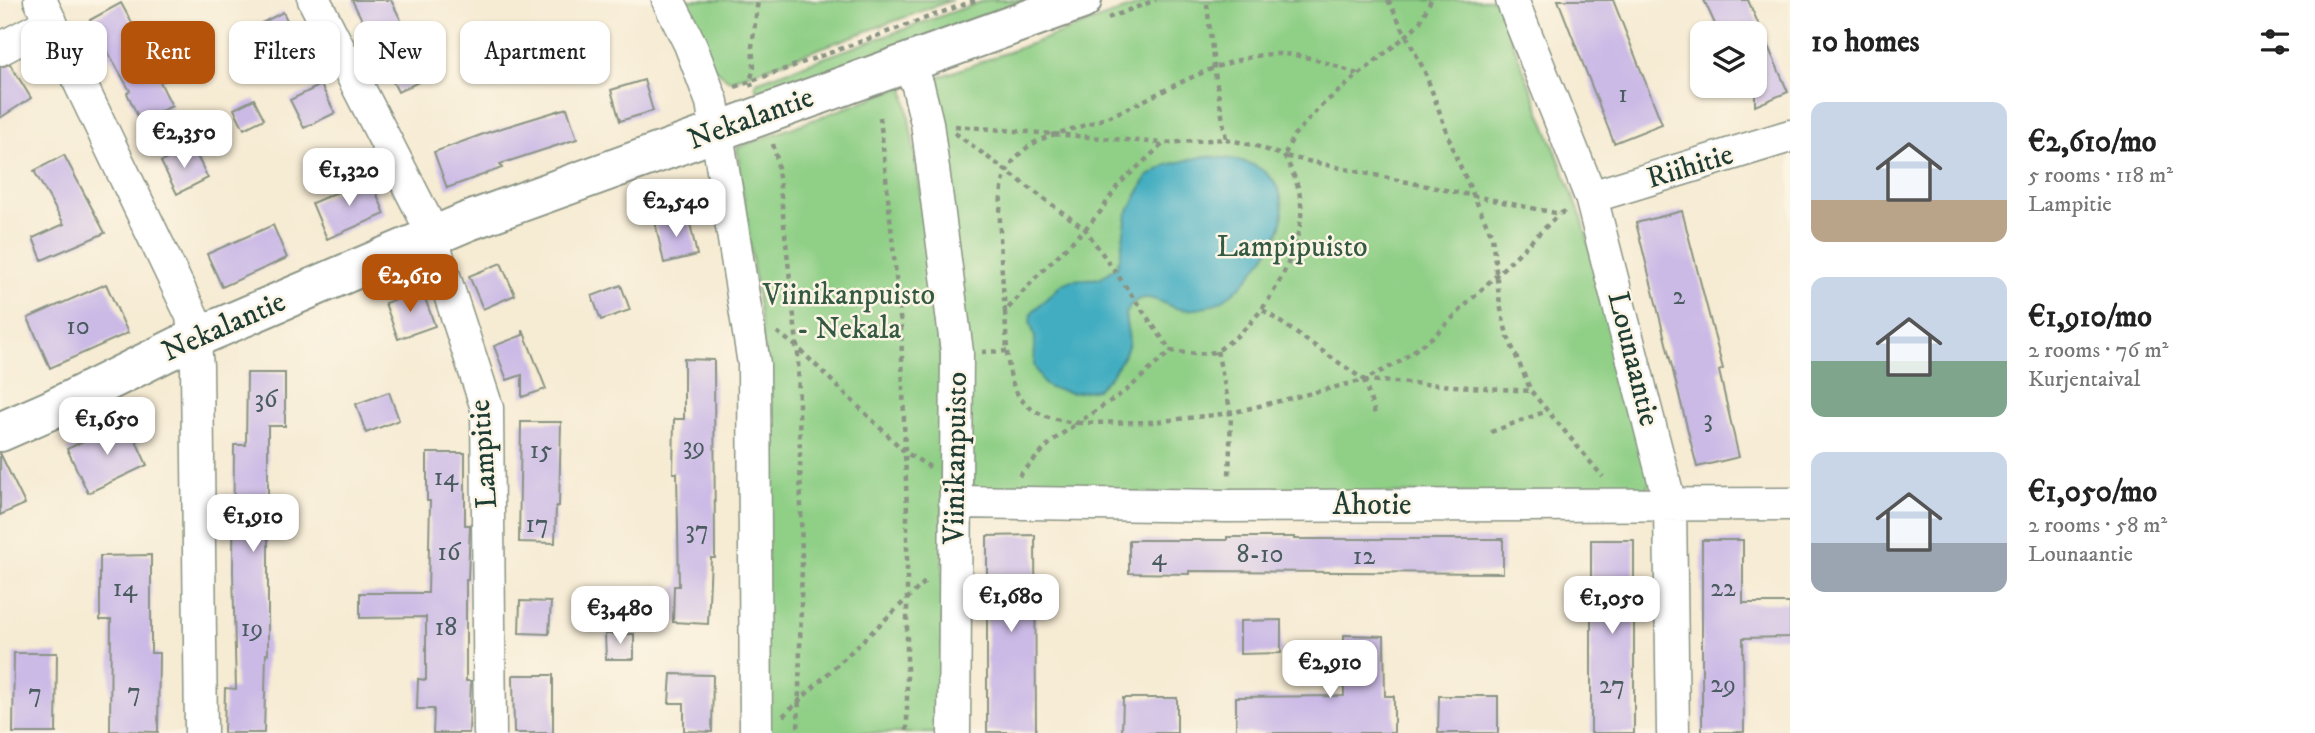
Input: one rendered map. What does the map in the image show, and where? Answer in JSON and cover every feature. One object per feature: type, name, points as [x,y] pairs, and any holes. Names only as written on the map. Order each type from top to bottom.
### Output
[{"type":"main road","name":"Nekalantie","points":[[0,432],[195,338],[714,113],[909,62],[1082,0]]},
{"type":"street","name":"Lampitie","points":[[314,0],[432,235],[487,408],[491,733]]},
{"type":"street","points":[[668,0],[690,44],[714,113],[754,364],[769,725]]},
{"type":"street","name":"Lounaantie","points":[[1512,0],[1591,197],[1670,504],[1673,733]]},
{"type":"street","points":[[0,49],[46,11],[191,316],[195,338],[201,733]]},
{"type":"street","name":"Viinikanpuisto","points":[[909,62],[919,86],[927,123],[957,352],[954,733]]},
{"type":"street","name":"Riihitie","points":[[1591,197],[1790,136]]},
{"type":"street","name":"Ahotie","points":[[955,491],[995,504],[1790,504]]},
{"type":"path","points":[[750,81],[754,68],[752,47],[758,0]]},
{"type":"path","points":[[714,113],[750,81],[976,0]]},
{"type":"path","points":[[1388,0],[1426,72],[1456,157],[1492,236],[1500,305],[1507,335],[1531,391],[1626,504]]},
{"type":"path","points":[[1284,156],[1294,135],[1322,105],[1408,34],[1420,22],[1431,0]]},
{"type":"path","points":[[1207,4],[1214,67],[1227,139]]},
{"type":"path","points":[[1360,75],[1318,59],[1292,54],[1263,55],[1214,67],[1101,120],[1037,142],[1022,152],[1007,170],[1001,199],[1000,252],[1008,369],[1012,386],[1021,401],[1036,413],[1056,421],[1153,422],[1231,413],[1364,380],[1399,362],[1434,336],[1560,214],[1591,197]]},
{"type":"path","points":[[880,117],[901,327],[905,452],[907,733]]},
{"type":"path","points":[[1284,156],[1300,193],[1301,216],[1296,240],[1286,266],[1263,310],[1241,333],[1217,351],[1193,354],[1171,351],[1085,229],[944,125],[1164,143],[1227,139],[1284,156],[1560,214]]},
{"type":"path","points":[[1005,312],[1085,229],[1118,185],[1164,143]]},
{"type":"path","points":[[777,159],[797,347],[802,562],[798,733]]},
{"type":"path","points":[[1263,310],[1364,380],[1531,391]]},
{"type":"path","points":[[747,316],[779,333],[797,347],[905,452],[955,491]]},
{"type":"path","points":[[995,504],[1052,441],[1127,390],[1171,351]]},
{"type":"path","points":[[1217,351],[1231,413],[1227,506]]},
{"type":"path","points":[[1364,380],[1375,414]]},
{"type":"path","points":[[1491,432],[1547,411]]},
{"type":"path","points":[[769,725],[799,701],[955,554]]},
{"type":"green space","points":[[679,0],[952,0],[730,81],[710,65]]},
{"type":"green space","points":[[986,0],[1028,0],[758,94],[756,82]]},
{"type":"green space","name":"Lampipuisto","points":[[1152,0],[1496,0],[1582,218],[1652,481],[1642,494],[985,493],[973,485],[969,472],[933,83],[939,77]]},
{"type":"green space","name":"Viinikanpuisto - Nekala","points":[[904,86],[940,315],[942,733],[764,733],[765,355],[737,148]]},
{"type":"water","points":[[1205,156],[1252,165],[1266,173],[1275,183],[1282,202],[1283,215],[1278,234],[1268,252],[1241,286],[1214,304],[1203,308],[1180,309],[1149,298],[1137,300],[1126,315],[1129,341],[1126,352],[1102,385],[1097,389],[1072,393],[1050,388],[1043,383],[1034,365],[1035,338],[1030,321],[1032,312],[1062,284],[1072,280],[1101,278],[1117,266],[1127,214],[1147,177],[1167,165]]},
{"type":"building","points":[[352,0],[391,0],[401,21],[362,21]]},
{"type":"building","points":[[1558,0],[1613,0],[1662,124],[1614,143]]},
{"type":"building","points":[[1704,0],[1748,0],[1757,21],[1714,21]]},
{"type":"building","points":[[121,3],[131,21],[121,21],[121,75],[107,50],[107,21],[90,20]]},
{"type":"building","points":[[283,12],[287,21],[266,21]]},
{"type":"building","points":[[1767,44],[1788,92],[1755,106],[1755,98],[1767,98]]},
{"type":"building","points":[[10,64],[31,98],[0,118],[0,67]]},
{"type":"building","points":[[644,80],[653,111],[620,121],[611,90]]},
{"type":"building","points":[[126,84],[161,84],[172,106],[140,121],[127,93],[130,91]]},
{"type":"building","points":[[394,84],[415,84],[398,92]]},
{"type":"building","points":[[321,85],[335,113],[304,128],[290,100]]},
{"type":"building","points":[[254,99],[264,119],[244,129],[234,109]]},
{"type":"building","points":[[567,108],[577,139],[500,164],[502,168],[447,188],[434,152]]},
{"type":"building","points":[[192,146],[208,178],[177,194],[161,162]]},
{"type":"building","points":[[64,155],[105,233],[42,260],[33,238],[64,224],[34,171]]},
{"type":"building","points":[[370,178],[385,214],[327,239],[312,203]]},
{"type":"building","points":[[1682,211],[1723,369],[1719,371],[1739,457],[1697,467],[1636,223]]},
{"type":"building","points":[[688,214],[697,255],[664,263],[655,222]]},
{"type":"building","points":[[273,225],[287,258],[222,287],[207,254]]},
{"type":"building","points":[[501,263],[515,295],[483,309],[469,276]]},
{"type":"building","points":[[106,284],[128,333],[50,368],[28,318]]},
{"type":"building","points":[[621,285],[630,310],[601,320],[592,296]]},
{"type":"building","points":[[422,290],[435,326],[398,339],[385,303]]},
{"type":"building","points":[[523,330],[546,389],[522,397],[522,375],[507,380],[494,346],[523,335]]},
{"type":"building","points":[[684,359],[714,360],[715,558],[711,558],[708,624],[673,622],[674,586],[679,586],[677,473],[673,473],[674,419],[684,419]]},
{"type":"building","points":[[247,373],[285,373],[285,426],[268,426],[268,654],[264,733],[224,733],[225,688],[236,689],[234,445],[246,445]]},
{"type":"building","points":[[389,392],[399,420],[366,433],[356,404]]},
{"type":"building","points":[[127,421],[147,465],[88,493],[67,449]]},
{"type":"building","points":[[521,422],[561,422],[559,506],[556,506],[555,543],[519,542]]},
{"type":"building","points":[[0,453],[25,504],[0,515]]},
{"type":"building","points":[[427,453],[465,453],[465,525],[470,525],[466,580],[466,681],[471,681],[469,733],[433,733],[434,709],[417,709],[418,679],[426,680],[426,617],[360,618],[360,593],[428,593],[430,501],[427,501]]},
{"type":"building","points":[[1035,535],[1036,732],[987,732],[987,536]]},
{"type":"building","points":[[1227,537],[1503,539],[1503,573],[1129,573],[1129,540],[1227,540]]},
{"type":"building","points":[[1591,540],[1634,540],[1634,733],[1591,733]]},
{"type":"building","points":[[1702,540],[1743,540],[1743,603],[1790,603],[1790,637],[1743,638],[1744,732],[1702,732]]},
{"type":"building","points":[[151,555],[151,653],[159,653],[158,732],[110,731],[111,620],[100,620],[100,556]]},
{"type":"building","points":[[520,601],[551,602],[549,634],[519,633]]},
{"type":"building","points":[[1281,620],[1281,653],[1240,654],[1240,621]]},
{"type":"building","points":[[605,634],[634,634],[634,659],[606,659]]},
{"type":"building","points":[[1344,635],[1384,636],[1385,696],[1394,696],[1394,733],[1236,733],[1236,697],[1344,696]]},
{"type":"building","points":[[14,653],[57,653],[56,733],[13,733]]},
{"type":"building","points":[[671,674],[713,675],[712,732],[684,731],[684,703],[669,703]]},
{"type":"building","points":[[513,675],[553,675],[553,733],[514,733]]},
{"type":"building","points":[[1439,696],[1498,696],[1498,733],[1438,733]]},
{"type":"building","points":[[1123,698],[1177,698],[1177,733],[1122,733]]}]
